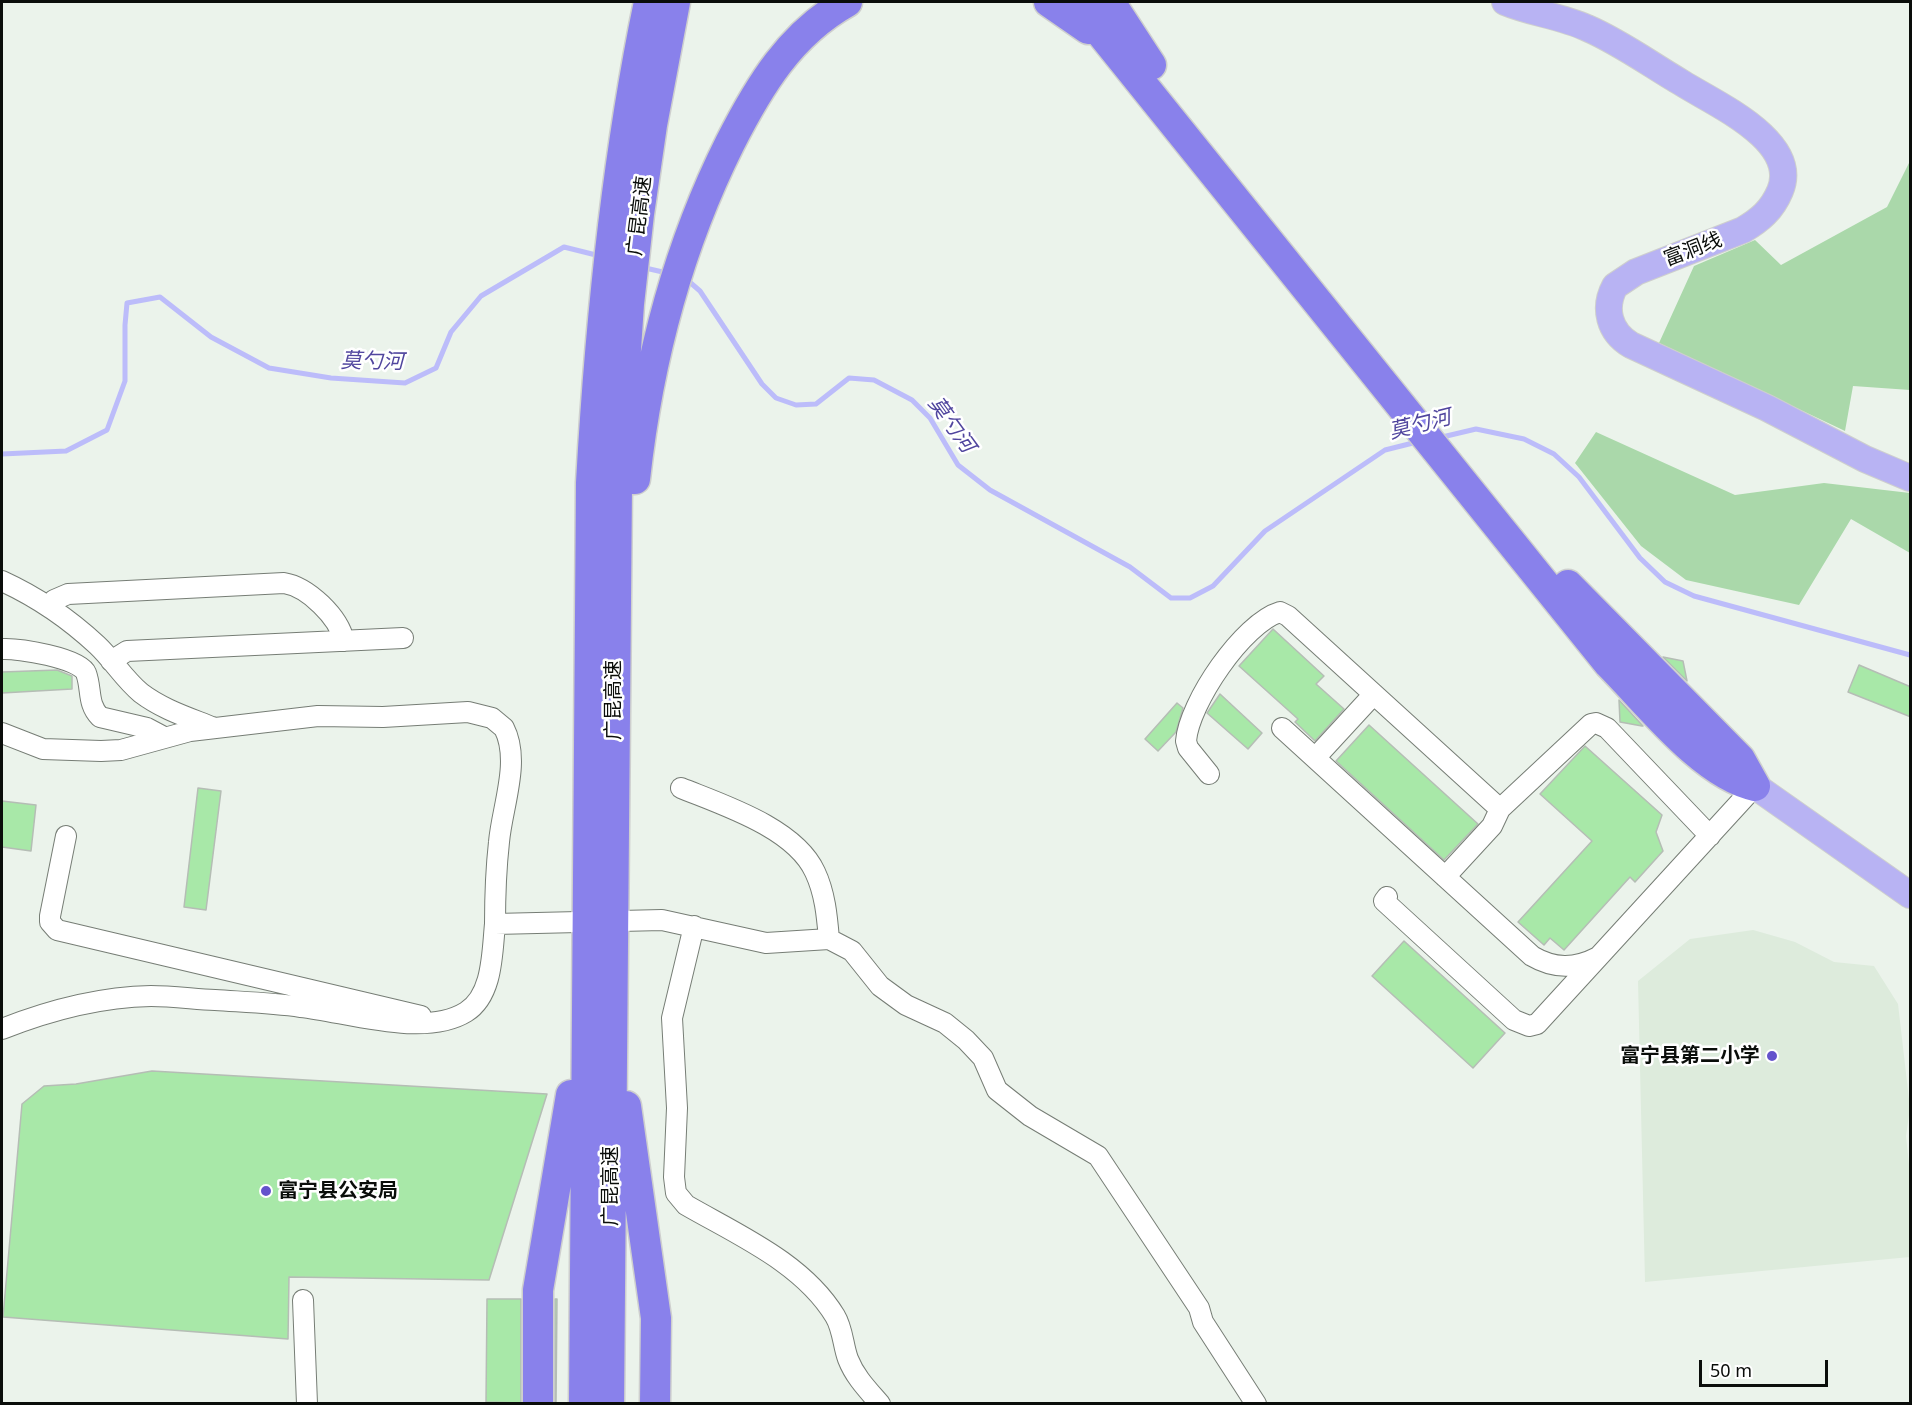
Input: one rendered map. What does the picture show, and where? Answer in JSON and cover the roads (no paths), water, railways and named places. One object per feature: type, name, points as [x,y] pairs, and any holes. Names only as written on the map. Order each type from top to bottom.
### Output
[{"type":"highway","name":"广昆高速","points":[[584,1404],[614,494],[629,304],[642,192],[649,74],[649,2]]},
{"type":"highway","name":"广昆高速","points":[[649,74],[675,2]]},
{"type":"highway","points":[[614,494],[646,401],[667,305],[699,211],[729,144],[779,60],[812,25],[847,2]]},
{"type":"highway","points":[[1048,2],[1077,19],[1149,78]]},
{"type":"highway","points":[[1076,2],[1149,78],[1478,487],[1577,596],[1740,759],[1755,786]]},
{"type":"highway","points":[[1099,2],[1149,78]]},
{"type":"highway","points":[[1110,2],[1149,78]]},
{"type":"highway","name":"广昆高速","points":[[609,1404],[599,1003],[613,844],[614,494]]},
{"type":"highway","points":[[538,1404],[538,1290],[599,1003]]},
{"type":"highway","points":[[599,1003],[656,1318],[655,1404]]},
{"type":"main road","name":"富洞线","points":[[1505,2],[1565,20],[1607,38],[1753,128],[1778,153],[1784,167],[1784,183],[1777,197],[1757,222],[1743,230],[1636,272],[1615,286],[1609,310],[1616,333],[1630,345],[1767,408],[1865,459],[1911,478]]},
{"type":"main road","points":[[1755,786],[1911,895]]},
{"type":"street","points":[[2,581],[49,607],[75,626],[140,692],[166,709],[214,728]]},
{"type":"street","points":[[49,607],[54,600],[68,594],[285,583],[304,590],[339,625],[344,641]]},
{"type":"street","points":[[1209,774],[1188,748],[1186,741],[1203,695],[1213,675],[1240,642],[1276,613],[1288,615],[1500,809]]},
{"type":"street","points":[[111,661],[126,651],[403,638]]},
{"type":"street","points":[[2,649],[21,650],[78,664],[86,675],[91,704],[100,717],[147,728],[164,737]]},
{"type":"street","points":[[1315,758],[1374,694]]},
{"type":"street","points":[[2,733],[26,744],[61,751],[121,750],[164,737],[214,728],[318,716],[382,717],[468,712],[484,715],[499,723],[508,735],[511,750],[510,775],[499,840],[495,924],[489,978],[478,1000],[468,1011],[456,1017],[428,1022],[391,1023],[301,1007],[153,996],[108,999],[63,1007],[2,1029]]},
{"type":"street","points":[[1445,877],[1492,826],[1500,809],[1585,728],[1596,723],[1607,728],[1710,836]]},
{"type":"street","points":[[1282,728],[1540,961],[1560,966],[1580,965],[1607,949]]},
{"type":"street","points":[[1387,897],[1384,901],[1514,1020],[1529,1026],[1543,1020],[1755,786]]},
{"type":"street","points":[[681,788],[762,824],[797,847],[814,870],[825,899],[830,939]]},
{"type":"street","points":[[66,836],[50,916],[50,922],[57,930],[418,1014],[428,1022]]},
{"type":"street","points":[[495,924],[663,920],[766,943],[830,939],[852,951],[880,986],[906,1005],[945,1023],[966,1040],[983,1059],[997,1090],[1030,1116],[1098,1156],[1199,1308],[1203,1323],[1256,1404]]},
{"type":"street","points":[[694,926],[672,1018],[677,1108],[674,1177],[676,1193],[686,1205],[780,1261],[807,1281],[837,1318],[848,1360],[862,1383],[880,1404]]},
{"type":"street","points":[[303,1300],[307,1404]]},
{"type":"waterway","name":"莫勺河","points":[[2,454],[66,451],[107,430],[125,381],[127,303],[160,297],[211,337],[269,368],[331,378],[405,383],[436,368],[451,332],[481,296],[564,247],[600,256]]},
{"type":"waterway","name":"莫勺河","points":[[641,267],[667,273]]},
{"type":"waterway","name":"莫勺河","points":[[685,278],[700,291],[762,384],[776,398],[796,405],[816,404],[849,378],[874,380],[912,400],[930,418],[958,465],[990,490],[1130,567],[1171,598],[1190,598],[1213,586],[1265,531],[1385,450],[1417,442]]},
{"type":"waterway","name":"莫勺河","points":[[1438,438],[1476,429],[1524,439],[1554,454],[1579,477],[1640,558],[1665,582],[1694,596],[1910,655]]},
{"type":"place","name":"富宁县第二小学","points":[[1772,1056]]},
{"type":"place","name":"富宁县公安局","points":[[266,1191]]}]
